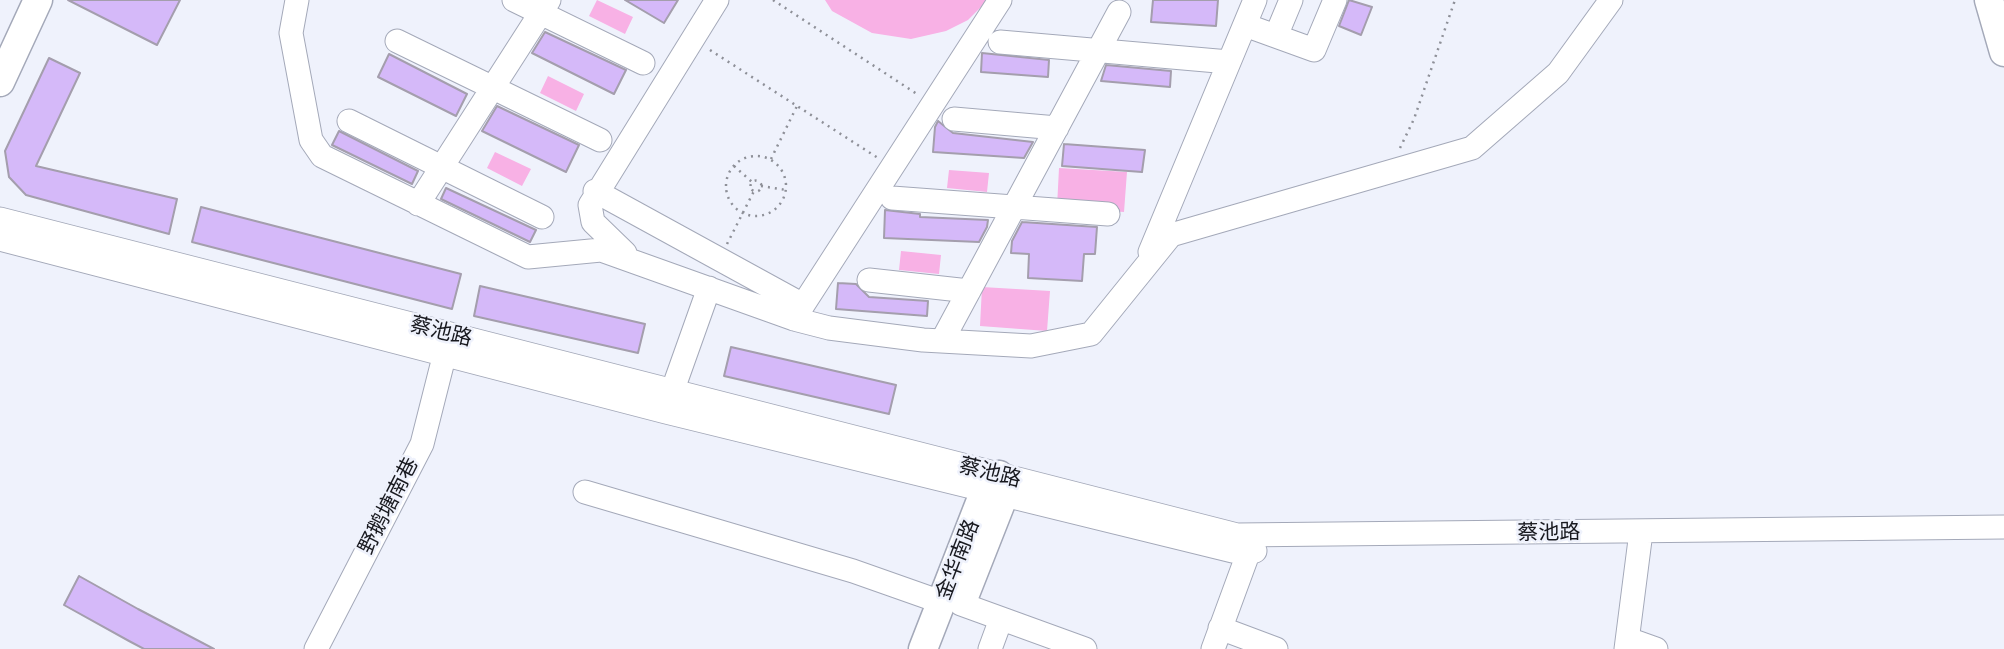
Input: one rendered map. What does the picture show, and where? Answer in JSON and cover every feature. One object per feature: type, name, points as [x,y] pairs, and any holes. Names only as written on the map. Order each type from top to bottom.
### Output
[{"type":"main road","points":[[0,36],[17,0]]},
{"type":"main road","points":[[0,82],[38,0]]},
{"type":"main road","points":[[1989,0],[2004,52]]},
{"type":"main road","name":"金华南路","points":[[923,649],[951,603],[996,486]]},
{"type":"main road","name":"金华南路","points":[[944,649],[951,603]]},
{"type":"street","points":[[297,0],[291,33],[311,140],[322,156],[528,257],[601,250],[709,288],[799,312]]},
{"type":"street","points":[[514,0],[545,7],[643,63]]},
{"type":"street","points":[[636,262],[593,222],[590,205],[595,191],[717,0]]},
{"type":"street","points":[[799,312],[1000,0]]},
{"type":"street","points":[[1144,269],[1255,0]]},
{"type":"street","points":[[1276,36],[1292,0]]},
{"type":"street","points":[[1245,25],[1314,50],[1335,0]]},
{"type":"street","points":[[595,191],[719,259],[799,312],[830,327],[942,341],[1031,346],[1091,334],[1171,235],[1472,148],[1558,73],[1611,0]]},
{"type":"street","points":[[418,204],[545,7]]},
{"type":"street","points":[[942,341],[1119,12]]},
{"type":"street","points":[[397,41],[600,140]]},
{"type":"street","points":[[1000,42],[1229,62]]},
{"type":"street","points":[[954,119],[1057,128]]},
{"type":"street","points":[[349,121],[542,217]]},
{"type":"street","points":[[892,198],[1108,215]]},
{"type":"street","name":"蔡池路","points":[[0,219],[668,402],[996,486],[1237,535],[1254,544],[1641,538],[2004,527]]},
{"type":"street","name":"蔡池路","points":[[0,239],[444,357],[668,402]]},
{"type":"street","points":[[869,280],[969,291]]},
{"type":"street","points":[[668,402],[709,288]]},
{"type":"street","name":"野鹅塘南巷","points":[[316,649],[422,444],[444,357]]},
{"type":"street","points":[[585,492],[853,571],[1085,649]]},
{"type":"street","points":[[1641,538],[1627,644],[1656,649]]},
{"type":"street","name":"蔡池路","points":[[1641,538],[2004,539]]},
{"type":"street","points":[[1254,544],[1217,639],[1276,649]]},
{"type":"street","points":[[990,649],[1001,619]]},
{"type":"path","points":[[773,0],[923,99]]},
{"type":"path","points":[[1392,155],[1399,149],[1414,120],[1455,0]]},
{"type":"path","points":[[706,47],[884,162]]},
{"type":"path","points":[[771,159],[797,106]]},
{"type":"path","points":[[752,155],[771,159],[785,174],[786,190],[780,204],[763,215],[743,213],[735,207],[726,190],[726,181],[734,166],[752,155]]},
{"type":"path","points":[[734,166],[752,182],[757,181],[761,186],[786,190]]},
{"type":"path","points":[[752,182],[750,188],[754,191]]},
{"type":"path","points":[[719,259],[754,191],[761,186]]},
{"type":"shaded area","points":[[597,0],[633,17],[625,34],[589,16]]},
{"type":"shaded area","points":[[825,0],[988,0],[968,20],[946,31],[911,39],[872,33],[832,11]]},
{"type":"shaded area","points":[[548,76],[584,94],[576,111],[540,93]]},
{"type":"shaded area","points":[[495,152],[531,169],[522,186],[487,168]]},
{"type":"shaded area","points":[[1059,168],[1127,172],[1124,212],[1057,207]]},
{"type":"shaded area","points":[[949,170],[989,173],[987,192],[947,188]]},
{"type":"shaded area","points":[[901,251],[941,255],[939,274],[899,270]]},
{"type":"shaded area","points":[[982,287],[1050,291],[1047,331],[980,326]]},
{"type":"building","points":[[68,0],[180,0],[157,45]]},
{"type":"building","points":[[625,0],[678,0],[664,23]]},
{"type":"building","points":[[1153,0],[1218,0],[1216,26],[1151,22]]},
{"type":"building","points":[[1349,0],[1372,7],[1361,35],[1339,26]]},
{"type":"building","points":[[545,32],[626,70],[614,94],[532,53]]},
{"type":"building","points":[[982,53],[1049,60],[1048,77],[981,72]]},
{"type":"building","points":[[389,54],[467,94],[456,116],[378,77]]},
{"type":"building","points":[[49,58],[80,73],[36,166],[177,199],[169,234],[26,195],[9,177],[5,151]]},
{"type":"building","points":[[1106,65],[1171,71],[1170,87],[1101,81]]},
{"type":"building","points":[[497,106],[579,145],[566,172],[482,131]]},
{"type":"building","points":[[938,121],[953,133],[1033,142],[1024,158],[933,152]]},
{"type":"building","points":[[339,131],[418,171],[412,184],[332,145]]},
{"type":"building","points":[[1064,144],[1145,150],[1142,172],[1062,166]]},
{"type":"building","points":[[446,188],[536,230],[530,242],[441,199]]},
{"type":"building","points":[[201,207],[461,274],[452,309],[192,242]]},
{"type":"building","points":[[885,210],[920,214],[920,217],[988,220],[979,242],[884,238]]},
{"type":"building","points":[[1022,222],[1097,227],[1095,254],[1084,254],[1082,281],[1028,278],[1029,254],[1011,253],[1012,241]]},
{"type":"building","points":[[838,283],[856,284],[869,297],[928,301],[927,316],[836,309]]},
{"type":"building","points":[[480,286],[645,324],[638,353],[474,316]]},
{"type":"building","points":[[731,347],[896,385],[889,414],[724,376]]},
{"type":"building","points":[[79,576],[214,649],[144,649],[129,641],[64,605]]}]
